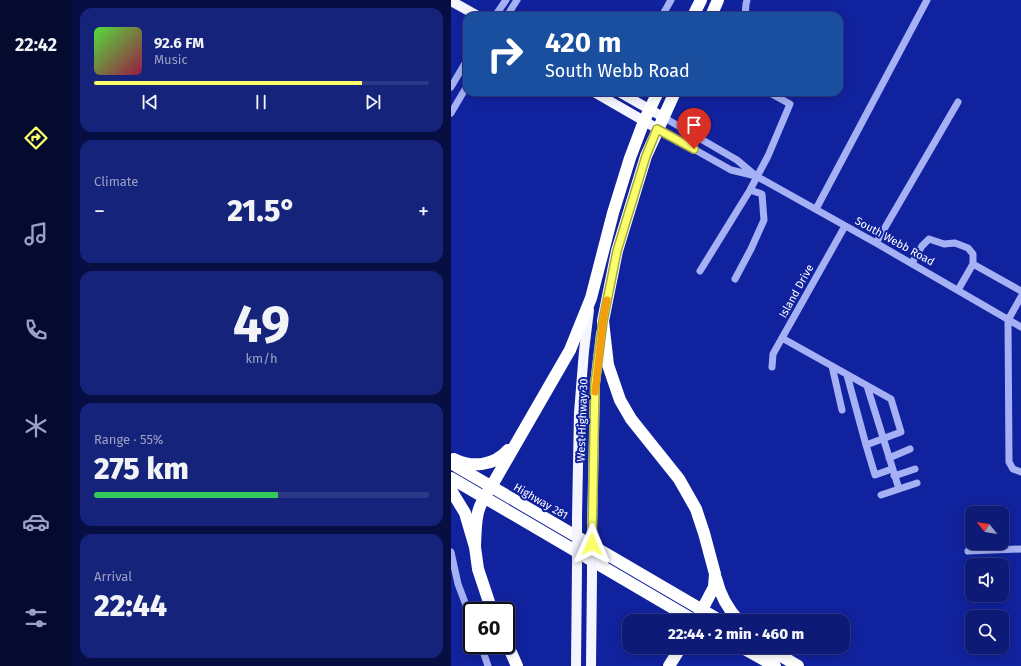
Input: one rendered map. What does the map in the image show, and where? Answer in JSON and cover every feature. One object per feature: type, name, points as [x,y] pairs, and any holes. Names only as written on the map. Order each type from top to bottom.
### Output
[{"type":"highway","points":[[695,12],[701,0]]},
{"type":"highway","points":[[713,12],[718,0]]},
{"type":"highway","name":"West Highway 30","points":[[591,298],[613,213],[630,158],[644,121],[656,96]]},
{"type":"highway","name":"West Highway 30","points":[[603,321],[617,251],[646,156],[673,96]]},
{"type":"highway","points":[[475,547],[477,513],[484,497],[570,350],[591,298]]},
{"type":"highway","points":[[603,321],[609,365],[620,400],[631,419],[679,478],[696,509],[705,533],[720,593],[733,614]]},
{"type":"highway","points":[[451,457],[471,464],[491,462],[498,459],[506,452],[523,430]]},
{"type":"highway","name":"Highway 281","points":[[451,463],[709,614]]},
{"type":"highway","points":[[451,478],[684,614]]},
{"type":"highway","points":[[451,490],[465,513],[475,547],[478,569],[489,602]]},
{"type":"highway","points":[[700,614],[714,587],[715,574]]},
{"type":"highway","points":[[512,654],[517,666]]},
{"type":"highway","points":[[669,666],[677,654]]},
{"type":"highway","points":[[754,654],[775,666]]},
{"type":"highway","points":[[778,654],[798,666]]},
{"type":"main road","points":[[451,1],[471,12]]},
{"type":"main road","name":"South Webb Road","points":[[601,96],[657,129]]},
{"type":"main road","name":"South Webb Road","points":[[626,96],[663,117]]},
{"type":"main road","name":"West Highway 30","points":[[576,666],[579,414],[584,350],[591,298]]},
{"type":"main road","name":"West Highway 30","points":[[591,666],[595,384],[603,321]]},
{"type":"street","points":[[498,12],[506,0]]},
{"type":"street","points":[[510,12],[517,0]]},
{"type":"street","points":[[665,12],[671,0]]},
{"type":"street","points":[[817,209],[927,0]]},
{"type":"street","points":[[746,12],[747,2]]},
{"type":"street","points":[[451,87],[463,67]]},
{"type":"street","points":[[451,113],[463,93]]},
{"type":"street","points":[[700,271],[750,190],[756,176],[768,156],[790,104],[775,96]]},
{"type":"street","points":[[876,243],[957,102]]},
{"type":"street","name":"South Webb Road","points":[[663,117],[737,160],[756,176],[912,263],[1021,327]]},
{"type":"street","name":"South Webb Road","points":[[657,129],[731,170],[756,176]]},
{"type":"street","points":[[735,279],[764,220],[762,194],[750,190]]},
{"type":"street","name":"Island Drive","points":[[772,367],[773,354],[845,226]]},
{"type":"street","points":[[912,263],[921,246],[929,239],[944,244],[955,242],[968,248],[973,254],[973,264],[958,290]]},
{"type":"street","points":[[973,264],[1021,291]]},
{"type":"street","points":[[1021,298],[1008,320],[1009,462],[1013,469],[1021,472]]},
{"type":"street","points":[[782,338],[891,399],[901,432],[866,445]]},
{"type":"street","points":[[832,366],[842,410]]},
{"type":"street","points":[[847,375],[875,476],[915,469]]},
{"type":"street","points":[[867,386],[882,439],[899,489]]},
{"type":"street","points":[[889,458],[910,449]]},
{"type":"street","points":[[881,495],[917,483]]},
{"type":"street","points":[[968,551],[1021,549]]},
{"type":"street","points":[[451,552],[458,584],[465,602]]},
{"type":"street","points":[[484,654],[489,666]]},
{"type":"slow traffic","points":[[595,392],[603,321],[607,300]]},
{"type":"route","points":[[592,544],[595,384],[603,321],[617,251],[646,156],[657,129],[694,149]]}]
